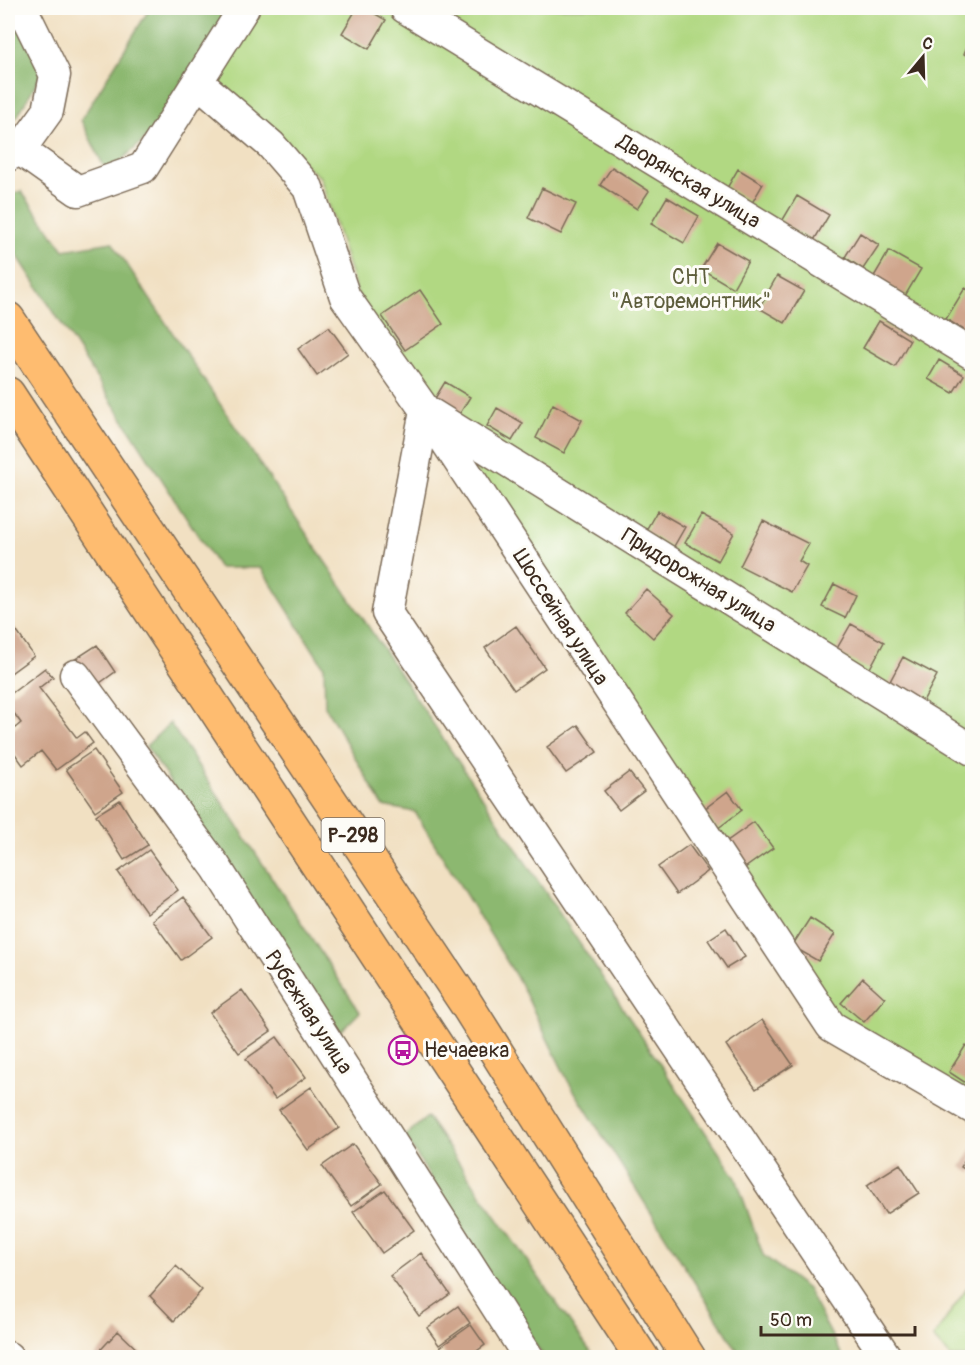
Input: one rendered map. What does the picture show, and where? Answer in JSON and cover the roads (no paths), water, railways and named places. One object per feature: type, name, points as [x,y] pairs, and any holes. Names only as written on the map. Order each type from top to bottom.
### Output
[{"type":"highway","name":"Р-298","points":[[8,319],[465,1002],[689,1358]]},
{"type":"highway","name":"Р-298","points":[[8,394],[642,1358]]},
{"type":"street","points":[[22,8],[56,75],[48,111],[14,153],[78,191],[143,168],[244,8]]},
{"type":"street","name":"Дворянская улица","points":[[405,8],[972,354]]},
{"type":"street","name":"Шоссейная улица","points":[[198,82],[272,145],[308,188],[345,297],[425,410],[831,1026],[972,1108]]},
{"type":"street","points":[[425,410],[387,613],[887,1358]]},
{"type":"street","name":"Придорожная улица","points":[[425,410],[972,750]]},
{"type":"street","name":"Рубежная улица","points":[[75,675],[216,867],[529,1358]]},
{"type":"place","name":"Нечаевка","points":[[403,1050]]},
{"type":"park label","name":"СНТ \"Авторемонтник\"","points":[[691,289]]}]
